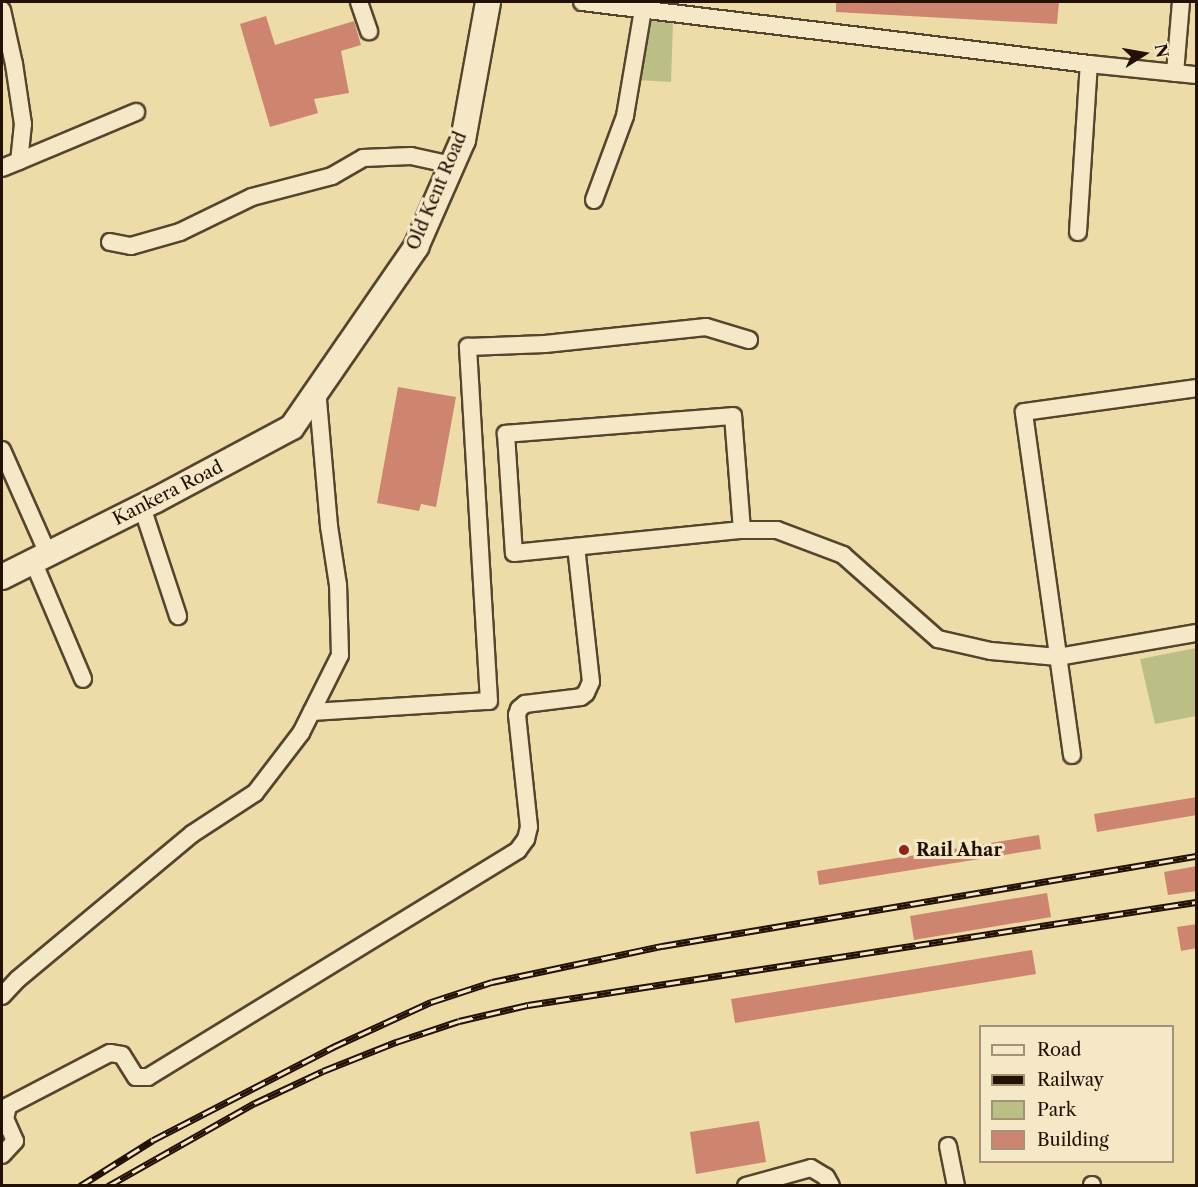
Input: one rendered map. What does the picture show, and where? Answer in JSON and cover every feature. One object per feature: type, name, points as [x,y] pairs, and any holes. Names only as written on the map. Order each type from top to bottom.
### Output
[{"type":"street","points":[[359,2],[369,31]]},
{"type":"street","name":"Old Kent Road","points":[[316,388],[335,366],[416,247],[463,140],[488,2]]},
{"type":"street","points":[[582,2],[1089,64],[1197,75]]},
{"type":"street","points":[[1175,73],[1181,2]]},
{"type":"street","points":[[2,10],[15,64],[22,124],[19,161]]},
{"type":"street","points":[[594,200],[625,116],[643,10]]},
{"type":"street","points":[[1078,232],[1089,64]]},
{"type":"street","points":[[2,168],[136,112]]},
{"type":"street","points":[[110,242],[131,246],[180,232],[252,197],[332,176],[363,158],[411,156],[452,165]]},
{"type":"street","points":[[312,712],[489,701],[468,348],[545,344],[706,327],[749,340]]},
{"type":"street","points":[[2,996],[18,979],[192,834],[255,793],[301,733],[312,712],[340,656],[338,585],[329,526],[316,388]]},
{"type":"street","name":"Kankera Road","points":[[2,577],[142,507],[292,427],[316,388]]},
{"type":"street","points":[[1072,755],[1024,412],[1197,388]]},
{"type":"street","points":[[742,530],[733,416],[506,434],[514,553],[742,530],[777,530],[843,555],[938,639],[991,651],[1058,657],[1197,633]]},
{"type":"street","points":[[2,450],[83,679]]},
{"type":"street","points":[[142,507],[178,616]]},
{"type":"street","points":[[2,1155],[15,1141],[5,1119],[8,1106],[110,1053],[122,1055],[136,1077],[148,1077],[518,850],[526,839],[529,827],[517,715],[519,709],[525,704],[580,697],[586,693],[591,682],[576,547]]},
{"type":"street","points":[[948,1146],[956,1185]]},
{"type":"street","points":[[746,1185],[812,1168],[826,1177],[831,1185]]},
{"type":"green space","points":[[643,20],[673,23],[671,82],[638,80]]},
{"type":"green space","points":[[1196,648],[1196,716],[1155,724],[1140,659]]},
{"type":"building","points":[[836,2],[1059,2],[1057,24],[836,12]]},
{"type":"building","points":[[266,16],[275,45],[354,21],[361,45],[341,51],[349,93],[314,99],[318,113],[270,127],[240,24]]},
{"type":"building","points":[[398,387],[456,397],[436,507],[421,504],[419,511],[377,503]]},
{"type":"building","points":[[1197,797],[1197,815],[1097,832],[1094,814]]},
{"type":"building","points":[[1039,835],[1041,849],[819,885],[817,871]]},
{"type":"building","points":[[1197,866],[1197,891],[1168,895],[1164,872]]},
{"type":"building","points":[[1047,893],[1051,917],[914,940],[910,916]]},
{"type":"building","points":[[1197,924],[1197,948],[1181,951],[1177,927]]},
{"type":"building","points":[[1032,950],[1036,974],[735,1023],[731,999]]},
{"type":"building","points":[[759,1121],[766,1162],[696,1174],[690,1132]]},
{"type":"railway","points":[[80,1186],[153,1140],[333,1047],[431,1002],[492,982],[662,946],[1196,856]]},
{"type":"railway","points":[[108,1186],[255,1103],[323,1071],[396,1042],[459,1021],[528,1005],[1196,902]]},
{"type":"place","name":"Rail Ahar","points":[[904,850]]}]
